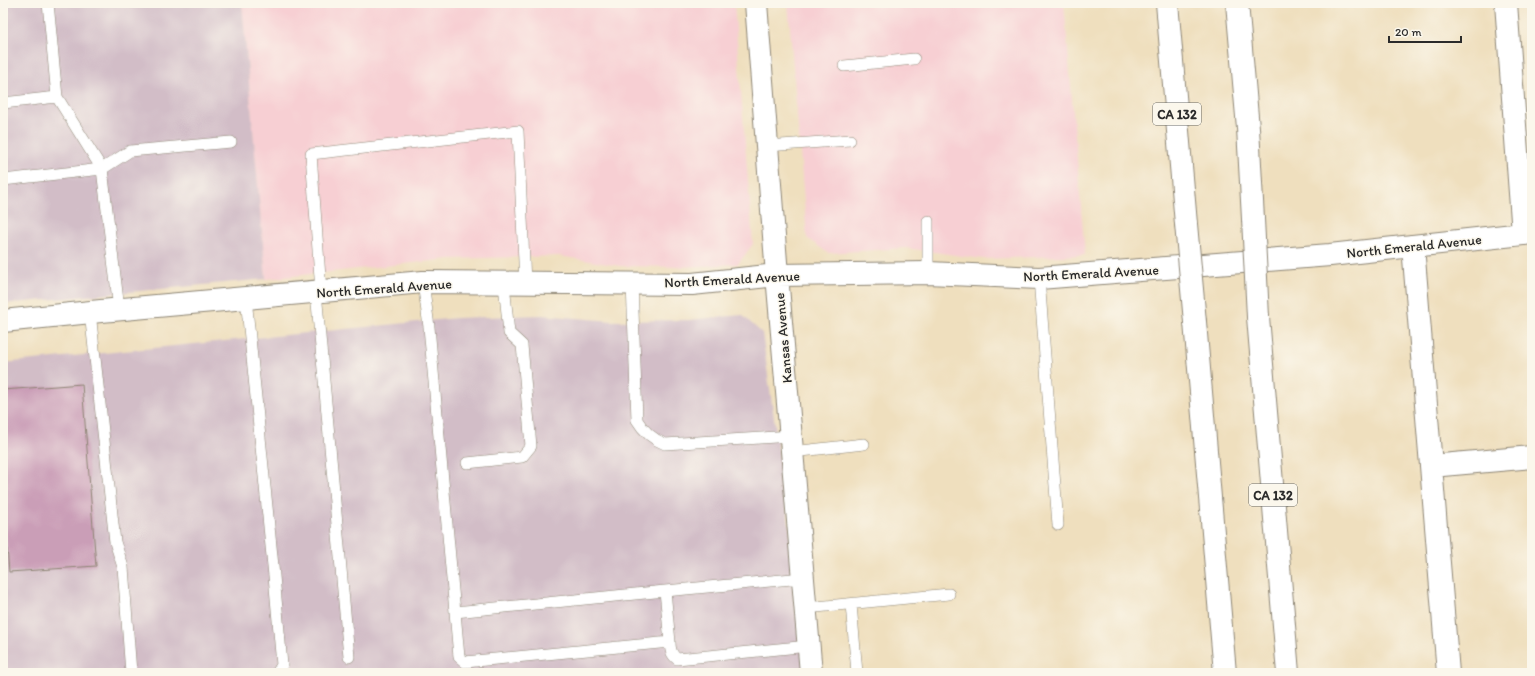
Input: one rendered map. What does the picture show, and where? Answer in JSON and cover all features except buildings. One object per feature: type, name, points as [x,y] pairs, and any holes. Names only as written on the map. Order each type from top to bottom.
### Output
[{"type":"main road","name":"Kansas Avenue","points":[[756,3],[777,276],[811,673]]},
{"type":"main road","name":"CA 132","points":[[1167,3],[1225,673]]},
{"type":"main road","name":"CA 132","points":[[1237,3],[1248,128],[1261,360],[1288,673]]},
{"type":"main road","points":[[1506,3],[1528,233]]},
{"type":"main road","name":"North Emerald Avenue","points":[[3,321],[119,309],[423,282],[692,284],[777,276],[928,273],[1039,278],[1330,256],[1528,233]]},
{"type":"main road","points":[[1414,246],[1448,673]]},
{"type":"main road","points":[[1431,466],[1532,457]]},
{"type":"lane","points":[[48,3],[57,97],[102,169],[119,309]]},
{"type":"lane","points":[[844,66],[914,59]]},
{"type":"lane","points":[[3,103],[57,97]]},
{"type":"lane","points":[[349,657],[319,292],[311,154],[518,131],[515,283],[509,333],[522,345],[531,446],[522,458],[467,463]]},
{"type":"lane","points":[[767,146],[850,140]]},
{"type":"lane","points":[[3,180],[102,169],[130,151],[231,142]]},
{"type":"lane","points":[[928,221],[928,273]]},
{"type":"lane","points":[[1039,278],[1058,525]]},
{"type":"lane","points":[[423,282],[430,335],[459,657],[465,662],[670,642]]},
{"type":"lane","points":[[632,283],[637,420],[643,431],[654,440],[665,444],[864,444]]},
{"type":"lane","points":[[246,298],[282,665],[276,673]]},
{"type":"lane","points":[[90,312],[115,542],[123,567],[131,673]]},
{"type":"lane","points":[[455,612],[803,578]]},
{"type":"lane","points":[[665,591],[670,650],[673,656],[677,659],[809,646]]},
{"type":"lane","points":[[806,608],[949,594]]},
{"type":"lane","points":[[851,604],[857,673]]},
{"type":"shaded area","points":[[3,3],[242,3],[266,279],[3,304]]},
{"type":"shaded area","points":[[242,3],[734,3],[753,244],[738,264],[682,267],[620,266],[559,256],[449,259],[266,279]]},
{"type":"shaded area","points":[[788,3],[1064,3],[1085,255],[983,259],[906,248],[828,253],[807,238]]},
{"type":"shaded area","points":[[541,315],[612,321],[689,320],[742,315],[762,333],[810,673],[3,673],[3,363],[457,318]]}]
